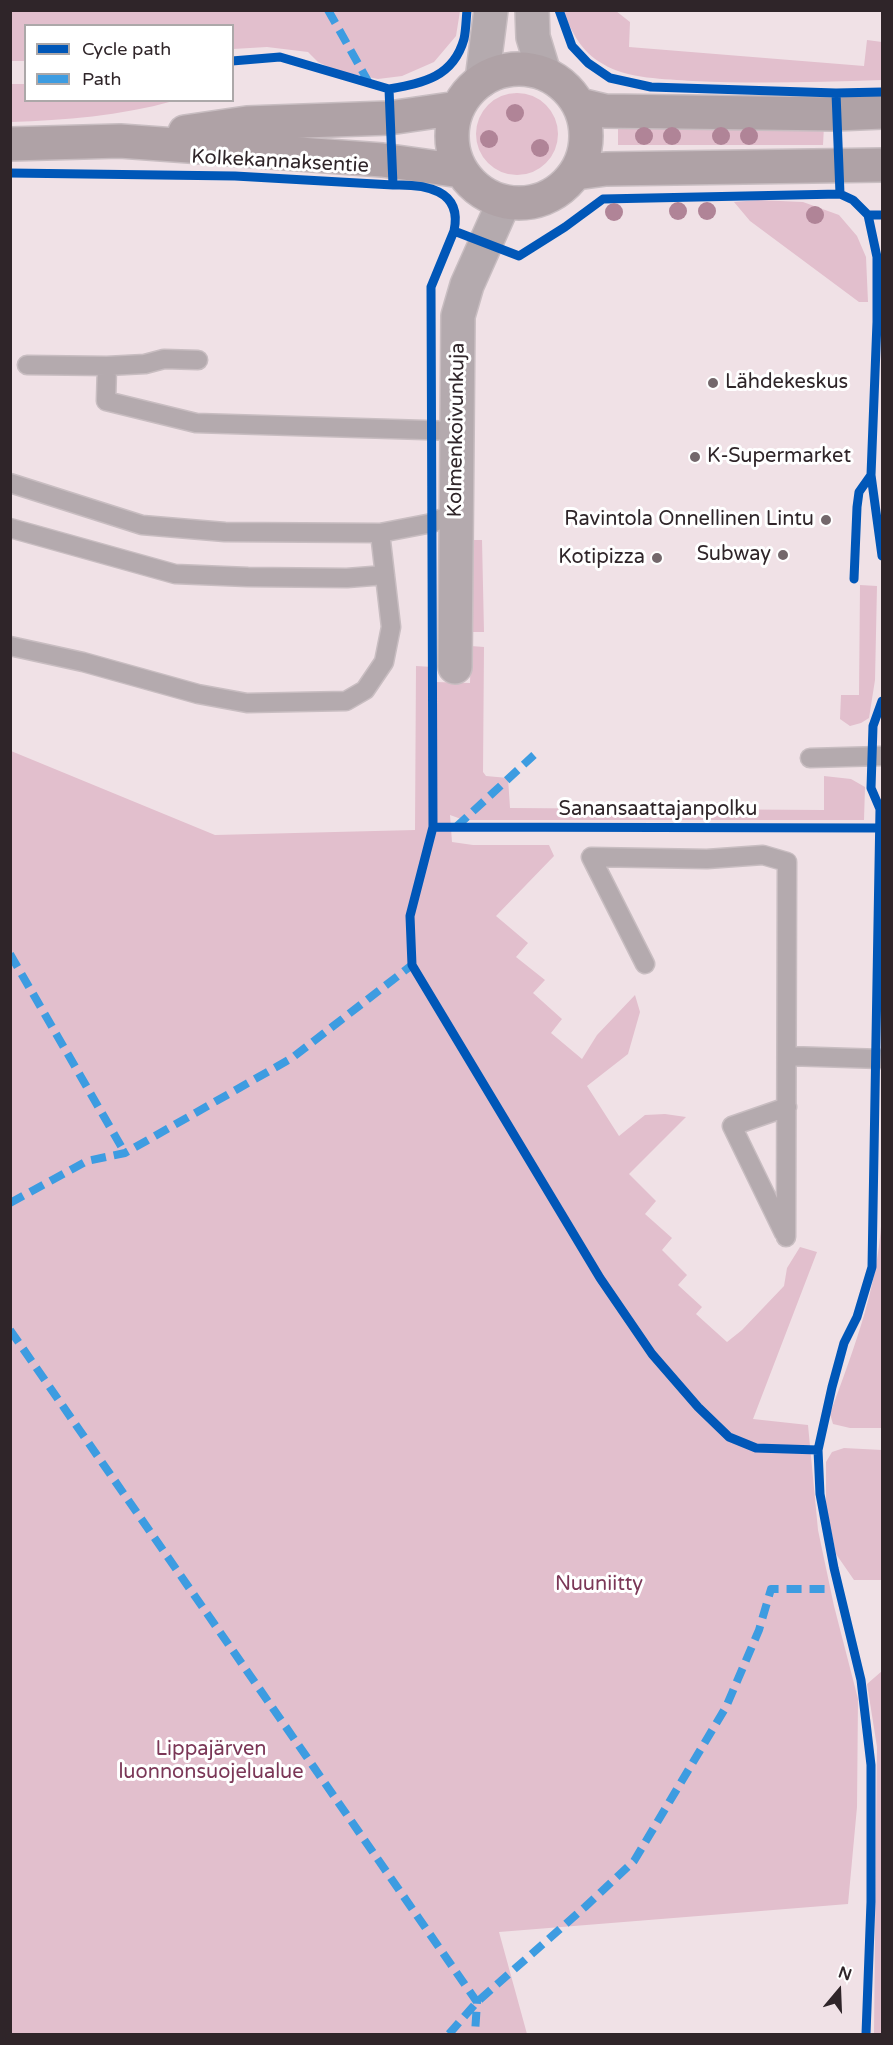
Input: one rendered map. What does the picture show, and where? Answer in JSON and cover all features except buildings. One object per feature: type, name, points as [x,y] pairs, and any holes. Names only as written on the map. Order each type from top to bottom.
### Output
[{"type":"main road","points":[[524,69],[544,74],[565,86],[580,105],[587,140],[584,157],[566,186],[537,202],[520,204],[504,202],[487,196],[461,171],[455,156],[452,140],[453,124],[458,108],[468,92],[482,80],[502,71],[524,69]]},
{"type":"main road","points":[[580,105],[605,111],[836,114],[882,112]]},
{"type":"main road","name":"Kolkekannaksentie","points":[[120,141],[247,123],[389,118],[458,108]]},
{"type":"main road","name":"Kolkekannaksentie","points":[[10,144],[120,141],[382,160],[461,171]]},
{"type":"main road","points":[[576,173],[606,169],[882,165]]},
{"type":"street","points":[[482,80],[491,10]]},
{"type":"street","points":[[532,10],[533,37],[544,74]]},
{"type":"street","name":"Kolmenkoivunkuja","points":[[454,667],[458,316],[460,303],[504,202]]},
{"type":"lane","points":[[27,365],[107,366],[145,364],[164,359],[198,360]]},
{"type":"lane","points":[[107,366],[106,401],[196,423],[457,431]]},
{"type":"lane","points":[[10,483],[142,525],[225,532],[380,533],[432,524],[456,512]]},
{"type":"lane","points":[[10,528],[175,574],[248,578],[347,578],[385,575]]},
{"type":"lane","points":[[10,646],[82,662],[198,694],[247,703],[346,701],[365,690],[384,662],[391,627],[380,533]]},
{"type":"lane","points":[[810,758],[882,756]]},
{"type":"lane","points":[[645,964],[591,857],[707,859],[763,855],[787,862],[787,1056],[787,1107],[787,1143],[786,1237],[732,1126],[787,1107]]},
{"type":"lane","points":[[787,1056],[882,1059]]},
{"type":"green space","points":[[11,10],[460,11],[456,36],[434,62],[402,76],[378,79],[337,71],[318,62],[308,52],[267,47],[234,49],[234,24],[24,24],[24,61],[11,61]]},
{"type":"green space","points":[[562,11],[616,11],[630,22],[629,47],[864,66],[867,40],[882,42],[882,80],[693,81],[623,73],[603,64],[589,53],[578,41]]},
{"type":"green space","points":[[10,84],[24,84],[24,102],[169,102],[92,116],[11,122]]},
{"type":"green space","points":[[509,93],[525,93],[540,100],[551,111],[558,126],[555,150],[546,163],[525,175],[509,175],[494,168],[483,157],[476,142],[476,126],[483,111],[494,100]]},
{"type":"green space","points":[[618,121],[824,126],[823,145],[618,145]]},
{"type":"green space","points":[[758,200],[803,202],[839,215],[857,236],[866,257],[868,302],[859,302],[750,221],[734,202]]},
{"type":"green space","points":[[472,540],[482,540],[484,632],[471,632]]},
{"type":"green space","points":[[860,585],[877,586],[875,680],[869,718],[850,726],[840,719],[841,695],[859,695]]},
{"type":"green space","name":"Nuuniitty","points":[[471,646],[484,647],[483,772],[486,776],[508,778],[510,808],[824,810],[824,776],[851,779],[865,787],[864,820],[464,820],[450,815],[452,842],[473,845],[549,845],[554,856],[496,916],[528,943],[516,957],[545,980],[533,993],[562,1019],[551,1033],[582,1059],[597,1035],[635,995],[640,1012],[628,1054],[587,1086],[619,1136],[645,1115],[665,1114],[686,1117],[629,1174],[656,1201],[645,1214],[672,1238],[662,1250],[687,1275],[678,1285],[702,1307],[696,1314],[727,1342],[742,1330],[784,1286],[787,1268],[800,1247],[817,1252],[753,1419],[808,1425],[818,1530],[834,1606],[858,1699],[857,1807],[848,1904],[499,1932],[527,2034],[11,2034],[11,751],[215,835],[415,830],[416,666],[433,667],[435,682],[470,683]]},
{"type":"green space","points":[[882,1206],[882,1428],[850,1428],[833,1424],[830,1414],[857,1338],[872,1286],[881,1233]]},
{"type":"green space","points":[[844,1448],[882,1450],[882,1580],[854,1580],[836,1554],[826,1506],[826,1462],[832,1452]]},
{"type":"green space","points":[[882,1671],[882,2034],[874,2034],[877,1747],[867,1684]]},
{"type":"marked path","points":[[328,10],[369,83]]},
{"type":"marked path","points":[[456,827],[534,755]]},
{"type":"marked path","points":[[10,954],[125,1153]]},
{"type":"marked path","points":[[10,1203],[87,1161],[125,1153],[292,1058],[412,965]]},
{"type":"marked path","points":[[10,1330],[477,2002],[475,2034]]},
{"type":"marked path","points":[[449,2034],[477,2002],[634,1861],[726,1707],[759,1630],[771,1589],[831,1589]]},
{"type":"cycle path","points":[[393,185],[389,89],[424,81],[444,70],[452,62],[464,39],[467,10]]},
{"type":"cycle path","points":[[559,10],[572,46],[588,63],[610,78],[651,87],[836,93],[882,92]]},
{"type":"cycle path","points":[[234,61],[280,57],[389,89]]},
{"type":"cycle path","points":[[836,93],[840,194]]},
{"type":"cycle path","points":[[10,173],[235,176],[417,186],[428,188],[447,198],[453,206],[454,231],[519,256],[565,227],[603,199],[840,194],[853,200],[868,215],[882,215]]},
{"type":"cycle path","points":[[868,215],[877,257],[871,475],[882,556]]},
{"type":"cycle path","points":[[454,231],[431,287],[433,827],[410,916],[412,965],[600,1278],[652,1354],[698,1407],[729,1437],[756,1448],[818,1450]]},
{"type":"cycle path","points":[[854,579],[859,492],[871,475]]},
{"type":"cycle path","points":[[866,2034],[871,1902],[871,1765],[861,1680],[834,1568],[820,1494],[818,1450],[844,1343],[857,1317],[872,1267],[880,809],[871,788],[873,726],[882,701]]},
{"type":"cycle path","name":"Sanansaattajanpolku","points":[[433,827],[882,828]]},
{"type":"place","name":"Lähdekeskus","points":[[713,383]]},
{"type":"place","name":"K-Supermarket","points":[[695,457]]},
{"type":"place","name":"Ravintola Onnellinen Lintu","points":[[826,520]]},
{"type":"place","name":"Subway","points":[[783,555]]},
{"type":"place","name":"Kotipizza","points":[[657,558]]},
{"type":"park label","name":"Lippajärven luonnonsuojelualue","points":[[211,1762]]}]
